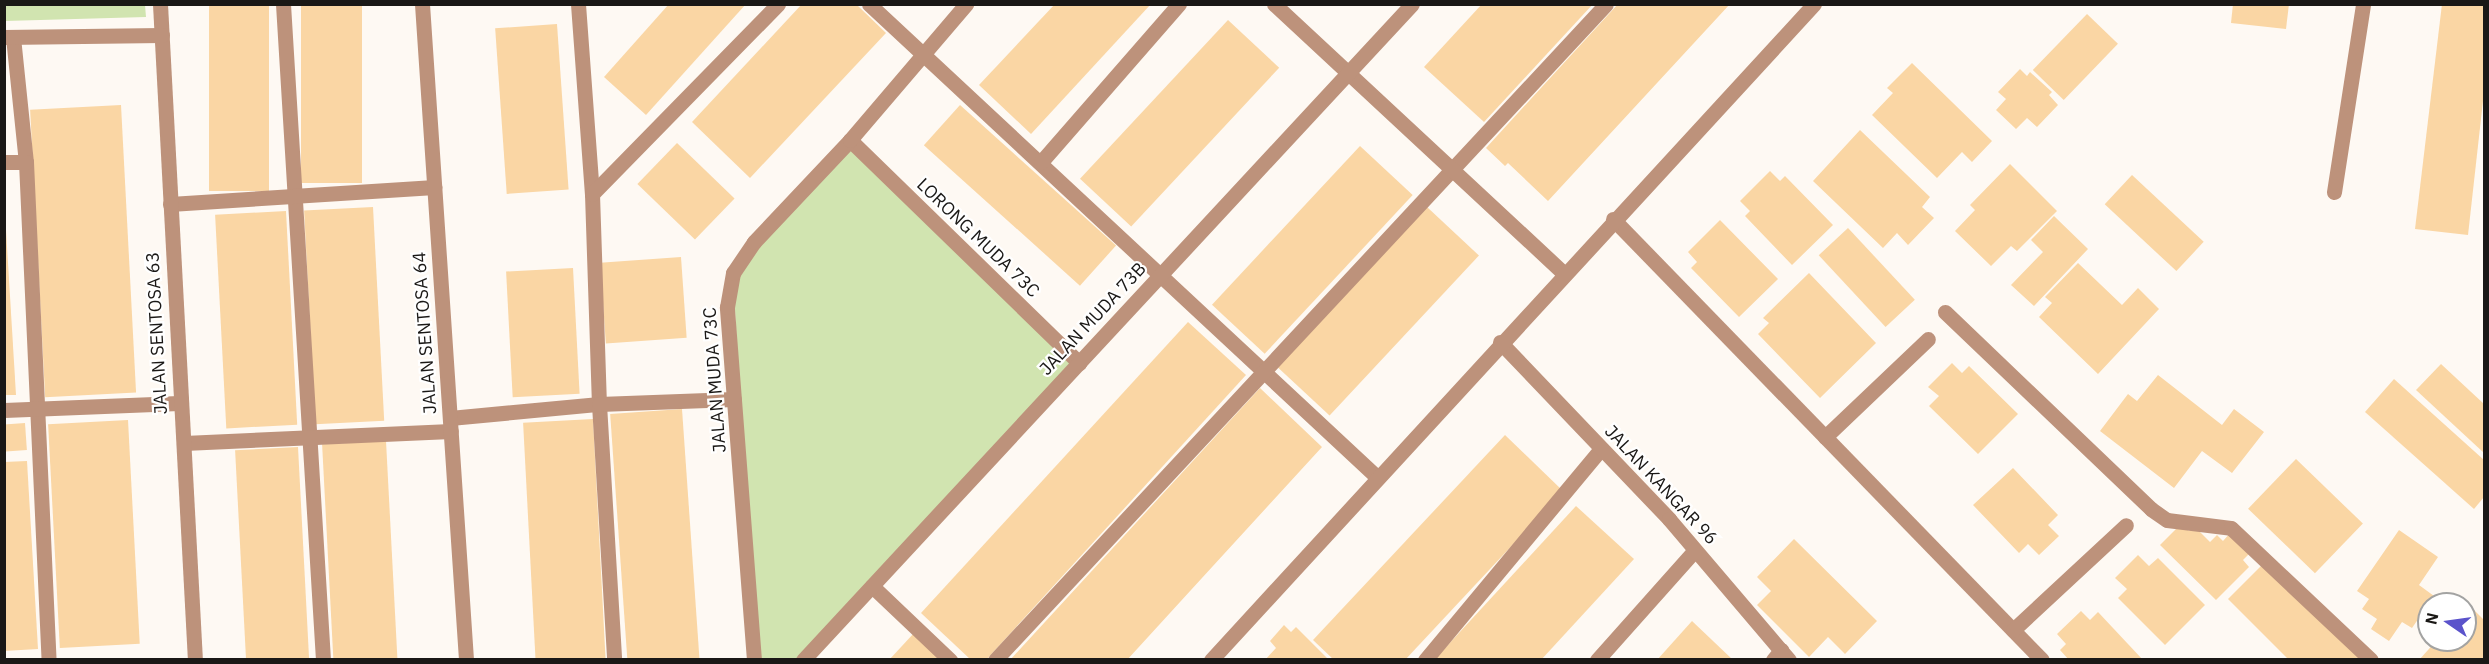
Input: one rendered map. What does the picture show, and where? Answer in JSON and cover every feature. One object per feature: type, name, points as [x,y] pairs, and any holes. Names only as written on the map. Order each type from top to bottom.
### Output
[{"type":"street","name":"JALAN SENTOSA 63","points":[[160,4],[179,403],[184,443],[195,660]]},
{"type":"street","points":[[283,4],[323,660]]},
{"type":"street","name":"JALAN SENTOSA 64","points":[[422,4],[466,660]]},
{"type":"street","points":[[578,4],[592,194],[599,404],[614,660]]},
{"type":"street","points":[[592,194],[778,4]]},
{"type":"street","points":[[869,4],[1377,477]]},
{"type":"street","name":"JALAN MUDA 73C","points":[[754,660],[727,307],[733,273],[754,242],[850,140],[966,4]]},
{"type":"street","points":[[1041,162],[1179,4]]},
{"type":"street","points":[[1274,4],[1563,273]]},
{"type":"street","name":"JALAN MUDA 73B","points":[[803,660],[1412,4]]},
{"type":"street","points":[[995,660],[1606,4]]},
{"type":"street","points":[[1211,660],[1563,273],[1814,4]]},
{"type":"street","points":[[2334,192],[2363,4]]},
{"type":"street","points":[[49,660],[35,407],[26,162],[9,37],[162,35]]},
{"type":"street","name":"LORONG MUDA 73C","points":[[850,140],[1079,363]]},
{"type":"street","points":[[4,162],[26,162]]},
{"type":"street","points":[[170,204],[434,187]]},
{"type":"street","points":[[1613,219],[2042,660]]},
{"type":"street","points":[[1945,312],[2151,509],[2179,523],[2231,528],[2371,660]]},
{"type":"street","points":[[1825,437],[1928,339]]},
{"type":"street","name":"JALAN KANGAR 96","points":[[1500,342],[1695,550],[1781,656]]},
{"type":"street","points":[[184,443],[309,439],[451,424],[599,404],[734,399]]},
{"type":"street","points":[[4,410],[179,403]]},
{"type":"street","points":[[1425,660],[1601,449]]},
{"type":"street","points":[[2013,630],[2126,525]]},
{"type":"street","points":[[1597,660],[1695,550]]},
{"type":"street","points":[[872,586],[950,660]]},
{"type":"green space","points":[[4,5],[145,5],[146,17],[5,21]]},
{"type":"green space","points":[[850,140],[1079,363],[803,659],[754,659],[733,273]]},
{"type":"building","points":[[209,4],[269,4],[269,191],[209,191]]},
{"type":"building","points":[[301,4],[362,4],[362,183],[301,183]]},
{"type":"building","points":[[669,4],[746,4],[646,115],[604,77]]},
{"type":"building","points":[[802,4],[856,4],[886,33],[750,178],[692,122]]},
{"type":"building","points":[[1055,4],[1151,4],[1031,134],[979,85]]},
{"type":"building","points":[[1482,4],[1593,4],[1484,122],[1424,67]]},
{"type":"building","points":[[1618,4],[1730,4],[1548,201],[1508,163],[1505,166],[1486,148]]},
{"type":"building","points":[[2233,4],[2289,4],[2286,29],[2231,23]]},
{"type":"building","points":[[2442,4],[2484,4],[2484,92],[2468,235],[2415,229]]},
{"type":"building","points":[[2087,14],[2118,44],[2064,100],[2033,70]]},
{"type":"building","points":[[1228,20],[1279,68],[1131,226],[1080,179]]},
{"type":"building","points":[[557,24],[569,190],[507,194],[495,28]]},
{"type":"building","points":[[1912,63],[1992,141],[1972,162],[1962,152],[1937,178],[1872,115],[1893,93],[1887,88]]},
{"type":"building","points":[[2020,69],[2027,76],[2030,72],[2052,92],[2049,95],[2058,105],[2037,127],[2027,118],[2016,129],[1996,110],[2006,99],[1998,92]]},
{"type":"building","points":[[121,105],[136,393],[45,397],[30,110]]},
{"type":"building","points":[[960,105],[1116,246],[1080,286],[924,145]]},
{"type":"building","points":[[1860,130],[1930,197],[1922,207],[1934,218],[1908,245],[1897,233],[1883,248],[1813,181]]},
{"type":"building","points":[[677,143],[735,199],[695,240],[637,184]]},
{"type":"building","points":[[1360,146],[1413,195],[1265,354],[1212,305]]},
{"type":"building","points":[[2010,164],[2057,211],[2017,251],[2011,246],[1991,266],[1955,231],[1975,210],[1970,205]]},
{"type":"building","points":[[1770,171],[1780,181],[1785,176],[1833,225],[1792,265],[1745,216],[1750,211],[1740,201]]},
{"type":"building","points":[[2132,175],[2204,242],[2176,271],[2105,204]]},
{"type":"building","points":[[4,197],[16,395],[4,395]]},
{"type":"building","points":[[373,207],[384,421],[315,424],[304,211]]},
{"type":"building","points":[[1427,207],[1479,255],[1330,416],[1278,367]]},
{"type":"building","points":[[286,211],[297,425],[226,428],[215,215]]},
{"type":"building","points":[[2054,216],[2088,249],[2034,306],[2011,285],[2043,252],[2031,240]]},
{"type":"building","points":[[1720,220],[1778,279],[1739,317],[1691,268],[1697,262],[1688,252]]},
{"type":"building","points":[[1848,228],[1915,300],[1886,327],[1819,255]]},
{"type":"building","points":[[681,257],[687,338],[606,343],[600,263]]},
{"type":"building","points":[[2078,263],[2122,305],[2138,288],[2159,309],[2098,374],[2039,317],[2052,303],[2045,297]]},
{"type":"building","points":[[573,268],[580,394],[513,397],[506,272]]},
{"type":"building","points":[[1809,273],[1876,343],[1820,398],[1758,334],[1769,323],[1763,318]]},
{"type":"building","points":[[1188,322],[1246,375],[986,660],[971,660],[921,613]]},
{"type":"building","points":[[1952,363],[1962,373],[1969,366],[2018,414],[1978,454],[1929,406],[1939,396],[1928,387]]},
{"type":"building","points":[[2441,364],[2484,404],[2484,453],[2416,390]]},
{"type":"building","points":[[2158,375],[2222,425],[2234,409],[2264,432],[2232,473],[2202,451],[2174,488],[2100,431],[2128,394],[2137,401]]},
{"type":"building","points":[[2394,379],[2484,460],[2484,497],[2474,509],[2365,412]]},
{"type":"building","points":[[1260,388],[1322,447],[1127,660],[1010,660]]},
{"type":"building","points":[[682,409],[700,660],[627,660],[610,414]]},
{"type":"building","points":[[593,419],[606,660],[536,660],[523,423]]},
{"type":"building","points":[[128,420],[140,644],[60,648],[48,424]]},
{"type":"building","points":[[25,423],[27,450],[6,451],[4,424]]},
{"type":"building","points":[[1505,435],[1563,491],[1405,660],[1334,660],[1313,640]]},
{"type":"building","points":[[386,441],[397,660],[333,660],[322,444]]},
{"type":"building","points":[[298,447],[309,660],[246,660],[235,450]]},
{"type":"building","points":[[2296,459],[2363,524],[2315,573],[2248,509]]},
{"type":"building","points":[[27,461],[38,649],[4,651],[4,462]]},
{"type":"building","points":[[2013,468],[2058,515],[2048,525],[2059,536],[2039,555],[2028,544],[2019,553],[1973,505]]},
{"type":"building","points":[[1576,506],[1634,559],[1541,660],[1434,660]]},
{"type":"building","points":[[2182,523],[2189,531],[2194,526],[2210,542],[2217,535],[2223,541],[2231,532],[2251,552],[2243,560],[2249,567],[2216,600],[2160,545]]},
{"type":"building","points":[[2399,530],[2438,557],[2419,585],[2429,592],[2417,592],[2417,621],[2412,628],[2402,622],[2389,641],[2371,629],[2377,619],[2362,609],[2369,599],[2357,591]]},
{"type":"building","points":[[1794,539],[1877,621],[1845,654],[1828,637],[1809,657],[1757,605],[1771,591],[1757,577]]},
{"type":"building","points":[[2138,555],[2149,566],[2158,558],[2205,605],[2165,645],[2118,598],[2127,589],[2115,578]]},
{"type":"building","points":[[2271,556],[2365,660],[2289,660],[2228,599]]},
{"type":"building","points":[[2081,611],[2090,620],[2098,612],[2143,660],[2069,660],[2060,650],[2066,644],[2057,634]]},
{"type":"building","points":[[2477,613],[2484,620],[2484,660],[2419,660],[2426,652],[2477,652]]},
{"type":"building","points":[[1692,621],[1733,660],[1657,660]]},
{"type":"building","points":[[1284,625],[1291,632],[1296,627],[1329,660],[1265,660],[1276,648],[1270,641]]},
{"type":"building","points":[[914,633],[942,660],[889,660]]}]
